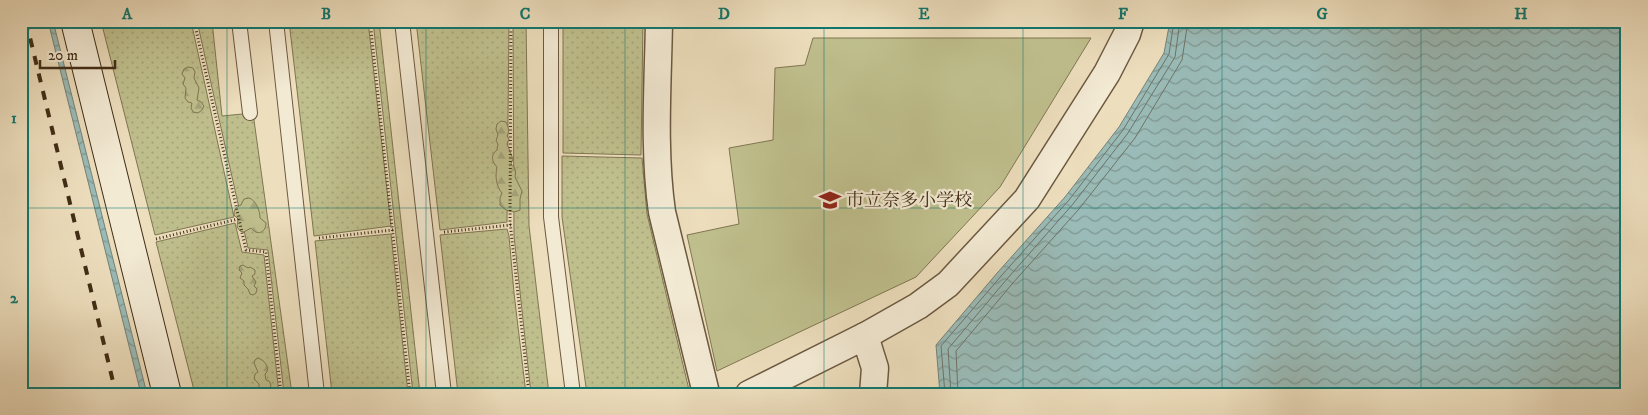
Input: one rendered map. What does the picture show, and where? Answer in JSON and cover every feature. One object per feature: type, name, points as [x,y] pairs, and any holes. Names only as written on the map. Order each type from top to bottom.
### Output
[{"type":"street","points":[[75,21],[168,394]]},
{"type":"street","points":[[643,21],[641,155],[643,189],[647,214],[690,394]]},
{"type":"street","points":[[658,21],[658,188],[662,212],[706,393],[704,394]]},
{"type":"street","points":[[749,394],[865,336],[918,306],[948,284],[1027,199],[1107,73],[1127,34],[1131,21]]},
{"type":"street","points":[[865,336],[875,368],[873,394]]},
{"type":"lane","points":[[239,21],[250,113]]},
{"type":"lane","points":[[276,21],[317,394]]},
{"type":"lane","points":[[402,21],[444,394]]},
{"type":"lane","points":[[551,21],[551,217],[573,394]]},
{"type":"path","points":[[194,21],[246,250],[266,252],[281,394]]},
{"type":"path","points":[[370,21],[410,394]]},
{"type":"path","points":[[510,21],[511,225],[529,394]]},
{"type":"path","points":[[150,240],[238,219]]},
{"type":"path","points":[[436,232],[511,225]]},
{"type":"path","points":[[311,239],[393,230]]},
{"type":"green space","points":[[101,21],[191,21],[234,217],[155,235]]},
{"type":"green space","points":[[197,21],[212,21],[222,116],[253,113],[292,394],[284,394],[268,250],[248,248]]},
{"type":"green space","points":[[289,21],[368,21],[391,226],[314,236]]},
{"type":"green space","points":[[373,21],[379,21],[420,394],[413,394]]},
{"type":"green space","points":[[416,21],[509,21],[507,222],[440,230]]},
{"type":"green space","points":[[513,21],[526,21],[529,226],[549,394],[531,394],[514,236]]},
{"type":"green space","points":[[563,21],[643,21],[641,155],[563,153]]},
{"type":"green space","name":"市立奈多小学校","points":[[813,38],[1091,38],[1000,187],[916,277],[717,371],[687,235],[739,224],[729,148],[773,140],[775,68],[805,65]]},
{"type":"green space","points":[[188,67],[193,68],[195,72],[194,78],[199,88],[197,100],[204,106],[198,113],[193,112],[191,108],[192,103],[188,102],[185,98],[186,88],[183,84],[185,78],[182,74],[184,69]]},
{"type":"green space","points":[[501,121],[506,122],[508,127],[507,136],[509,139],[507,144],[513,159],[511,164],[515,168],[515,177],[522,191],[520,210],[514,212],[500,205],[502,193],[497,184],[497,167],[492,158],[498,144],[496,141],[498,135],[497,124]]},
{"type":"green space","points":[[562,156],[642,158],[647,214],[690,394],[587,394],[562,217]]},
{"type":"green space","points":[[249,198],[256,203],[260,218],[266,223],[263,231],[258,233],[251,228],[244,232],[240,231],[237,227],[238,219],[234,215],[235,210],[244,199]]},
{"type":"green space","points":[[235,223],[242,252],[264,255],[279,394],[195,394],[156,242]]},
{"type":"green space","points":[[507,229],[526,394],[458,394],[440,235]]},
{"type":"green space","points":[[391,234],[408,394],[332,394],[315,241]]},
{"type":"green space","points":[[243,265],[255,270],[255,274],[252,276],[256,282],[254,286],[257,289],[253,295],[250,294],[244,285],[244,281],[240,278],[242,273],[239,270],[240,266]]},
{"type":"green space","points":[[258,358],[267,365],[267,372],[265,374],[266,380],[271,385],[270,394],[259,394],[261,391],[259,384],[254,379],[255,374],[258,372],[254,363]]},
{"type":"water","points":[[48,21],[53,21],[147,394],[141,394]]},
{"type":"water","points":[[1170,21],[1627,21],[1627,394],[940,394],[936,345],[1065,197],[1119,127],[1164,53]]},
{"type":"railway","points":[[26,21],[116,394]]},
{"type":"place","name":"市立奈多小学校","points":[[830,200]]}]
